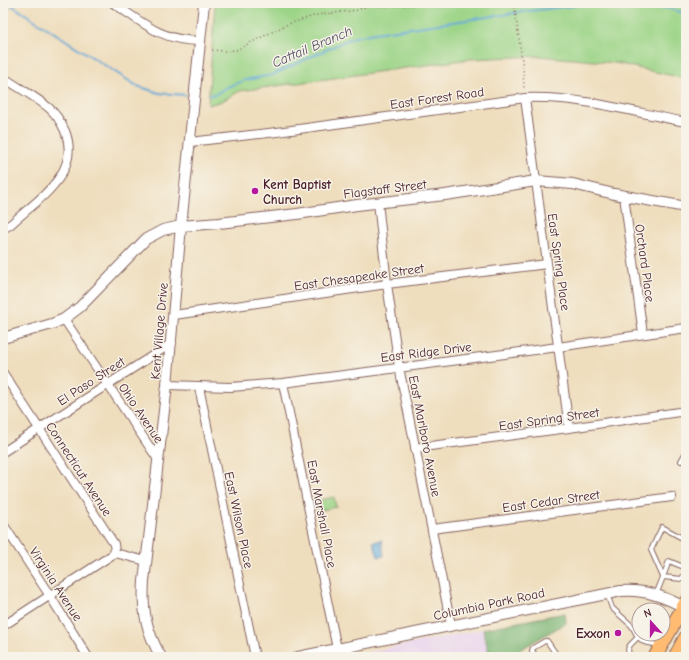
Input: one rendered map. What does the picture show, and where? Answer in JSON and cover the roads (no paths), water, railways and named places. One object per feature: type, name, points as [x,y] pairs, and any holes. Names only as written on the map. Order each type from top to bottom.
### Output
[{"type":"main road","points":[[655,657],[685,606]]},
{"type":"main road","points":[[675,657],[686,636]]},
{"type":"street","points":[[113,3],[149,28],[164,35],[177,39],[200,41]]},
{"type":"street","name":"Kent Village Drive","points":[[161,657],[151,637],[144,612],[143,596],[172,343],[181,226],[204,3]]},
{"type":"street","points":[[3,77],[50,109],[58,117],[67,137],[68,156],[62,174],[54,185],[11,224],[3,228]]},
{"type":"street","name":"East Forest Road","points":[[190,142],[277,132],[525,98],[558,98],[590,102],[686,122]]},
{"type":"street","name":"East Spring Place","points":[[525,98],[569,428]]},
{"type":"street","name":"Flagstaff Street","points":[[3,338],[52,324],[64,319],[80,307],[146,239],[163,230],[181,226],[297,214],[378,202],[445,195],[536,181],[573,184],[624,196],[686,207]]},
{"type":"street","name":"Orchard Place","points":[[624,196],[643,334]]},
{"type":"street","name":"East Marlboro Avenue","points":[[378,202],[387,284],[400,367],[451,625]]},
{"type":"street","name":"East Chesapeake Street","points":[[174,315],[387,284],[547,264]]},
{"type":"street","name":"Ohio Avenue","points":[[64,319],[159,461]]},
{"type":"street","name":"East Ridge Drive","points":[[167,385],[199,387],[248,387],[558,347],[686,328]]},
{"type":"street","name":"El Paso Street","points":[[3,452],[172,343]]},
{"type":"street","name":"Connecticut Avenue","points":[[3,373],[114,544],[116,553]]},
{"type":"street","name":"East Marshall Place","points":[[283,383],[337,649]]},
{"type":"street","name":"East Wilson Place","points":[[199,387],[255,657]]},
{"type":"street","name":"East Spring Street","points":[[415,448],[686,411]]},
{"type":"street","name":"East Cedar Street","points":[[432,529],[672,497]]},
{"type":"street","name":"Virginia Avenue","points":[[3,524],[88,657]]},
{"type":"street","points":[[3,626],[116,553],[146,561]]},
{"type":"street","name":"Columbia Park Road","points":[[298,657],[607,593],[631,590],[642,591],[685,606]]},
{"type":"lane","points":[[681,461],[686,452]]},
{"type":"lane","points":[[663,577],[651,550],[662,527],[686,540]]},
{"type":"lane","points":[[656,595],[669,561],[686,570],[682,579],[663,577]]},
{"type":"lane","points":[[607,593],[612,608],[631,625]]},
{"type":"lane","points":[[536,657],[532,651],[533,648],[546,641],[558,657]]},
{"type":"lane","points":[[630,657],[627,651],[628,647],[633,642]]},
{"type":"lane","points":[[644,642],[662,645]]},
{"type":"water","points":[[382,540],[384,556],[378,557],[373,542]]},
{"type":"waterway","name":"Cattail Branch","points":[[8,3],[137,86],[159,93],[186,95]]},
{"type":"waterway","name":"Cattail Branch","points":[[210,95],[216,94],[225,88],[245,80],[272,75],[355,37],[375,33],[581,5],[604,4],[626,8],[668,8],[686,14]]},
{"type":"place","name":"Kent Baptist Church","points":[[255,191]]},
{"type":"place","name":"Exxon","points":[[618,633]]}]
